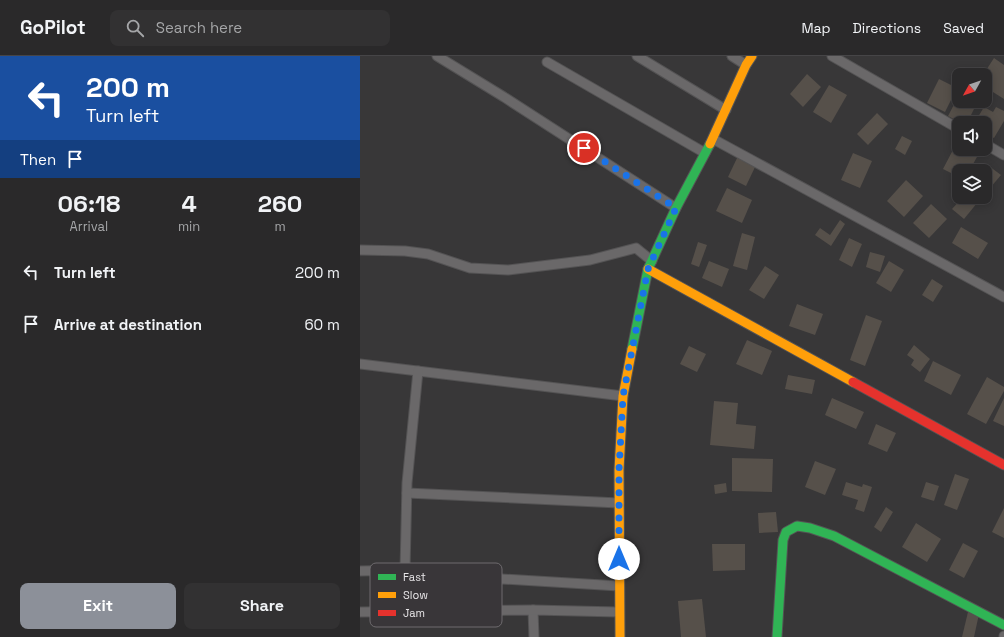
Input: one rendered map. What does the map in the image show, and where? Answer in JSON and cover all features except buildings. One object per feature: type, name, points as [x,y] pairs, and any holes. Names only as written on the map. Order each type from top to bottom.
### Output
[{"type":"street","points":[[437,56],[504,97],[676,208]]},
{"type":"street","points":[[637,56],[726,110]]},
{"type":"street","points":[[732,56],[746,65]]},
{"type":"street","points":[[620,637],[619,470],[623,396],[650,265],[676,208],[713,139],[746,65],[752,56]]},
{"type":"street","points":[[832,56],[952,125]]},
{"type":"street","points":[[546,62],[705,153]]},
{"type":"street","points":[[713,139],[1004,297]]},
{"type":"street","points":[[992,148],[1004,155]]},
{"type":"street","points":[[360,250],[405,251],[428,254],[470,268],[508,270],[590,260],[636,248],[650,265],[1004,465]]},
{"type":"street","points":[[360,364],[623,396]]},
{"type":"street","points":[[405,563],[407,493],[418,371]]},
{"type":"street","points":[[407,493],[619,503]]},
{"type":"street","points":[[777,637],[783,540],[786,532],[798,526],[810,528],[834,536],[1004,625]]},
{"type":"street","points":[[360,571],[370,571]]},
{"type":"street","points":[[502,579],[619,586]]},
{"type":"street","points":[[502,610],[619,612]]},
{"type":"street","points":[[533,610],[534,637]]},
{"type":"street","points":[[360,612],[370,612]]},
{"type":"traffic: fast","points":[[632,349],[648,269],[676,208],[710,144]]},
{"type":"traffic: fast","points":[[777,637],[783,540],[786,532],[797,526],[810,528],[834,536],[1004,625]]},
{"type":"traffic: slow","points":[[710,144],[746,65],[752,56]]},
{"type":"traffic: slow","points":[[648,269],[853,382]]},
{"type":"traffic: slow","points":[[620,637],[619,470],[623,396],[632,349]]},
{"type":"traffic: jam","points":[[853,382],[1004,465]]},
{"type":"route","points":[[584,148],[676,208],[648,269],[623,396],[619,470],[619,559]]}]
